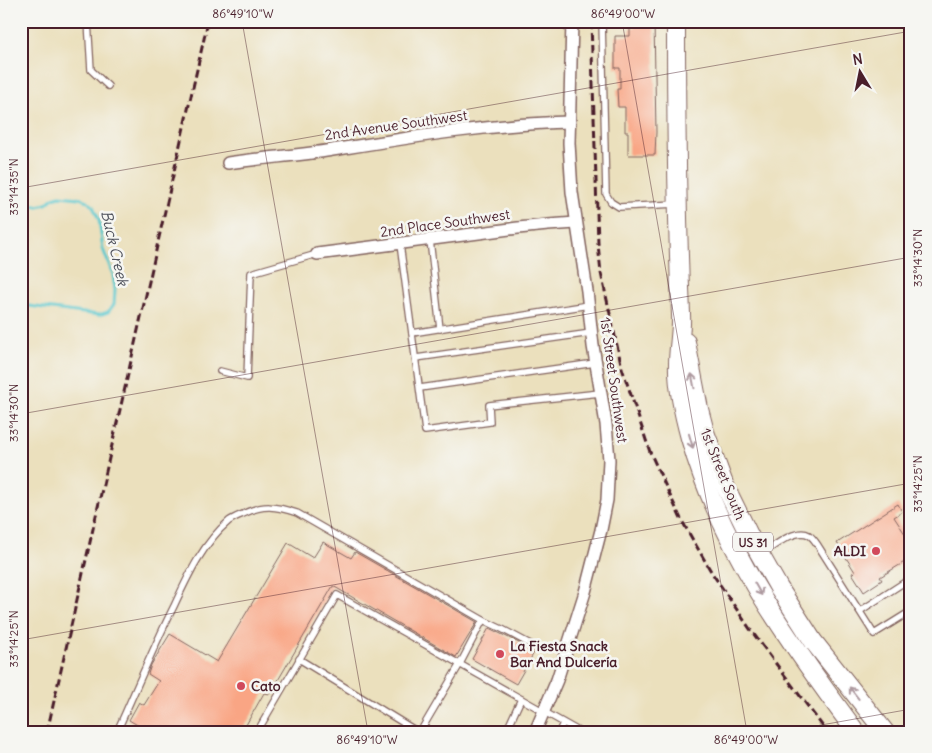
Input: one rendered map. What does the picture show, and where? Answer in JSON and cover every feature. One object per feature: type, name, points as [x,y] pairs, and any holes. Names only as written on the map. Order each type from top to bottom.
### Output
[{"type":"main road","name":"1st Street South","points":[[676,21],[678,254],[681,324],[692,378],[692,414],[696,458],[706,486],[741,559],[782,630],[856,732]]},
{"type":"main road","name":"1st Street South","points":[[692,414],[705,432],[724,484],[760,555],[784,596],[813,641],[885,732]]},
{"type":"street","name":"1st Street Southwest","points":[[535,732],[557,680],[585,592],[607,500],[608,445],[595,363],[571,175],[572,21]]},
{"type":"street","name":"2nd Avenue Southwest","points":[[228,163],[325,151],[477,128],[570,122]]},
{"type":"street","name":"2nd Place Southwest","points":[[317,254],[576,223]]},
{"type":"lane","points":[[88,21],[91,70],[108,86]]},
{"type":"lane","points":[[602,21],[606,194],[611,202],[619,207],[678,204]]},
{"type":"lane","points":[[430,240],[440,329]]},
{"type":"lane","points":[[400,244],[425,431],[490,422],[489,405],[600,393]]},
{"type":"lane","points":[[220,372],[247,378],[251,273],[317,254]]},
{"type":"lane","points":[[412,334],[588,305]]},
{"type":"lane","points":[[416,358],[591,333]]},
{"type":"lane","points":[[420,388],[595,363]]},
{"type":"lane","points":[[116,732],[152,650],[186,581],[207,544],[230,521],[250,510],[263,506],[281,507],[297,513],[483,620],[532,645]]},
{"type":"lane","points":[[760,555],[796,533],[811,535],[874,634],[911,611]]},
{"type":"lane","points":[[860,611],[911,578]]},
{"type":"lane","points":[[257,732],[337,595],[580,732]]},
{"type":"lane","points":[[299,659],[419,732],[460,664],[483,620]]},
{"type":"lane","points":[[506,732],[521,699]]},
{"type":"lane","points":[[558,732],[562,723]]},
{"type":"building","points":[[635,21],[654,21],[655,155],[628,155],[628,132],[625,132],[625,107],[618,107],[617,89],[620,89],[620,68],[615,68],[615,36],[630,36],[630,28],[635,27]]},
{"type":"building","name":"ALDI","points":[[898,504],[902,512],[894,517],[911,543],[911,558],[880,577],[882,580],[864,592],[852,573],[855,572],[837,543]]},
{"type":"building","points":[[323,542],[351,558],[355,552],[477,622],[456,657],[333,586],[270,694],[264,693],[242,732],[149,732],[129,720],[139,702],[144,705],[159,681],[148,674],[151,665],[170,634],[217,662],[288,543],[313,558]]},
{"type":"building","points":[[489,628],[535,651],[516,684],[472,659]]},
{"type":"waterway","name":"Buck Creek","points":[[21,206],[46,204],[53,198],[60,196],[80,198],[93,206],[99,220],[103,249],[113,275],[115,290],[114,304],[108,312],[99,315],[21,305]]},
{"type":"railway","points":[[47,732],[208,21]]},
{"type":"railway","points":[[591,21],[598,244],[601,273],[622,368],[650,452],[682,521],[712,573],[750,629],[827,732]]},
{"type":"place","name":"ALDI","points":[[876,551]]},
{"type":"place","name":"La Fiesta Snack Bar And Dulcería","points":[[500,654]]},
{"type":"place","name":"Cato","points":[[241,686]]}]
